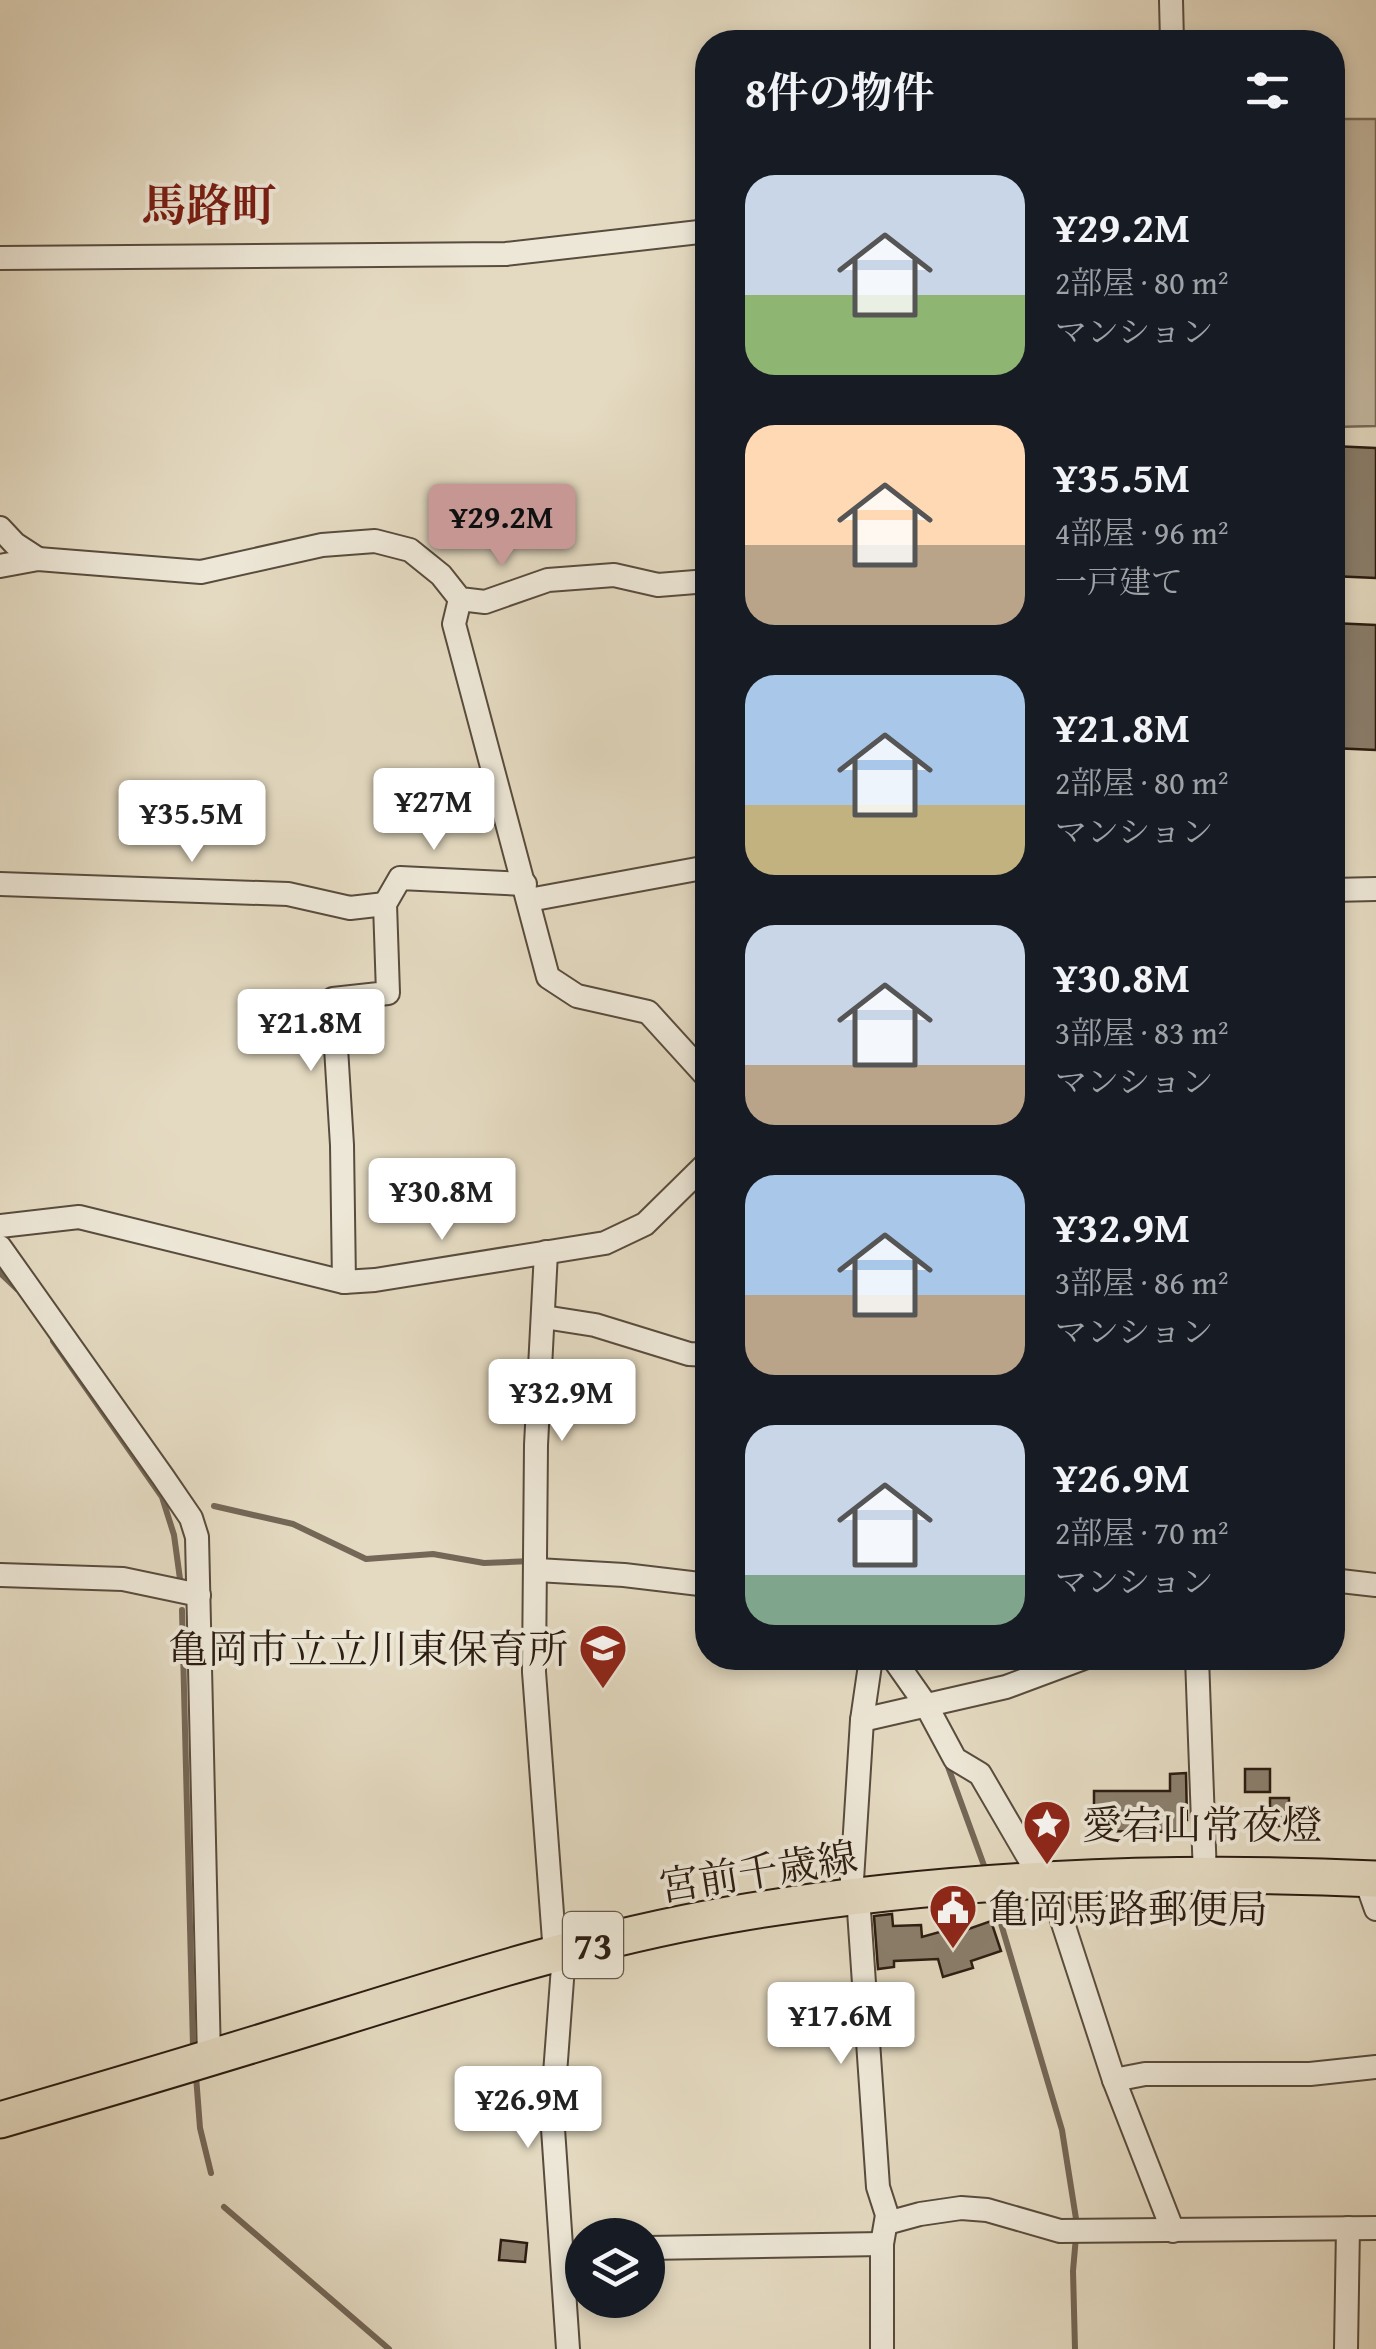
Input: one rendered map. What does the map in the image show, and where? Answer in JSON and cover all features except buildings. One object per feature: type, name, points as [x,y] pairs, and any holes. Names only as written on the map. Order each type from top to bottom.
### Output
[{"type":"main road","name":"宮前千歳線","points":[[0,2120],[559,1954],[727,1915],[854,1896],[1126,1876],[1206,1876],[1372,1888]]},
{"type":"street","points":[[1171,0],[1172,30]]},
{"type":"street","points":[[0,258],[506,254],[695,232]]},
{"type":"street","points":[[0,528],[38,559]]},
{"type":"street","points":[[0,566],[38,559],[201,572],[322,544],[375,540],[410,550],[441,575],[460,599],[485,602],[548,580],[614,575],[658,585],[695,582]]},
{"type":"street","points":[[460,599],[454,624],[548,977],[577,996],[648,1012],[695,1064]]},
{"type":"street","points":[[344,1282],[334,999],[388,993],[384,904],[400,878],[527,892],[695,870]]},
{"type":"street","points":[[0,884],[288,894],[350,908],[384,904]]},
{"type":"street","points":[[1345,890],[1376,889]]},
{"type":"street","points":[[0,1226],[79,1217],[344,1282],[375,1280],[605,1242],[645,1224],[695,1177]]},
{"type":"street","points":[[0,1248],[191,1518],[197,1537],[209,2058]]},
{"type":"street","points":[[546,1252],[536,1445],[534,1672],[559,1954],[552,2114],[567,2218]]},
{"type":"street","points":[[544,1317],[596,1325],[695,1355]]},
{"type":"street","points":[[537,1570],[695,1583]]},
{"type":"street","points":[[0,1576],[123,1579],[199,1595]]},
{"type":"street","points":[[1345,1581],[1376,1585]]},
{"type":"street","points":[[869,1670],[862,1720],[854,1896],[884,2234],[882,2349]]},
{"type":"street","points":[[901,1670],[926,1705],[955,1759],[980,1774],[1058,1908],[1114,2080],[1173,2231]]},
{"type":"street","points":[[862,1720],[1006,1686],[1051,1670]]},
{"type":"street","points":[[1197,1670],[1206,1876]]},
{"type":"street","points":[[1114,2080],[1145,2074],[1310,2074],[1376,2066]]},
{"type":"street","points":[[665,2247],[884,2234],[920,2214],[961,2208],[987,2210],[1060,2231],[1376,2228]]},
{"type":"street","points":[[1346,2349],[1348,2228]]},
{"type":"street","points":[[568,2349],[569,2318]]},
{"type":"shaded area","points":[[1345,119],[1376,119],[1376,426],[1345,427]]},
{"type":"waterway","points":[[0,1273],[17,1289]]},
{"type":"waterway","points":[[53,1341],[162,1497],[174,1535],[180,1579]]},
{"type":"waterway","points":[[214,1506],[293,1524],[366,1559],[433,1554],[484,1563],[531,1561]]},
{"type":"waterway","points":[[182,1610],[193,2046]]},
{"type":"waterway","points":[[947,1764],[986,1871]]},
{"type":"waterway","points":[[994,1900],[1062,2130],[1077,2225],[1073,2271],[1075,2349]]},
{"type":"waterway","points":[[196,2076],[200,2128],[211,2173]]},
{"type":"waterway","points":[[224,2207],[389,2349]]},
{"type":"place","name":"亀岡市立立川東保育所","points":[[603,1690]]},
{"type":"place","name":"愛宕山常夜燈","points":[[1047,1866]]},
{"type":"place","name":"亀岡馬路郵便局","points":[[953,1950]]},
{"type":"district","name":"馬路町","points":[[209,204]]}]
